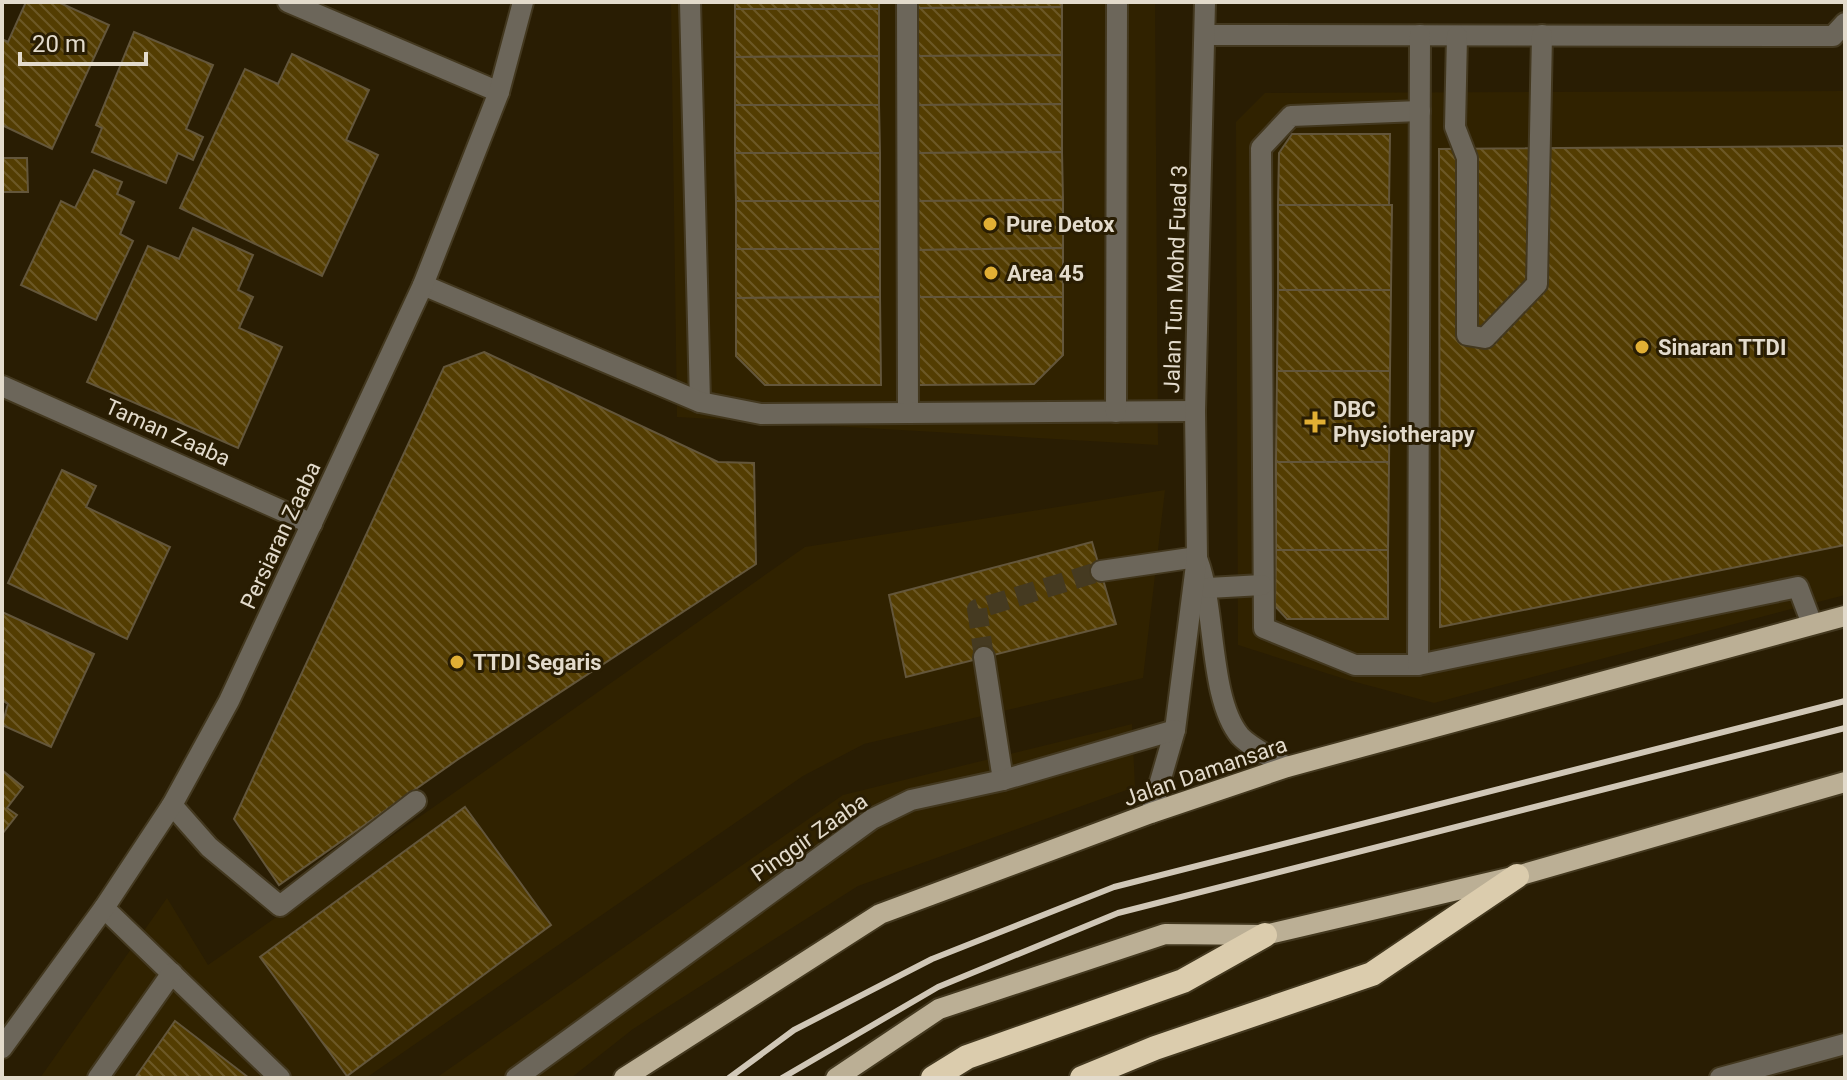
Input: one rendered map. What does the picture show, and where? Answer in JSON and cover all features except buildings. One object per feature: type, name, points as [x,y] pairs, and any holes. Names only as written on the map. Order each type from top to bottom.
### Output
[{"type":"highway","points":[[1082,1078],[1155,1048],[1372,974],[1517,876]]},
{"type":"highway","points":[[933,1078],[967,1057],[1183,981],[1265,935]]},
{"type":"main road","name":"Jalan Damansara","points":[[624,1078],[880,914],[1151,813],[1287,767],[1845,616]]},
{"type":"main road","points":[[836,1078],[939,1009],[1165,934],[1265,935],[1517,876],[1845,782]]},
{"type":"street","points":[[288,2],[499,92]]},
{"type":"street","name":"Persiaran Zaaba","points":[[2,1048],[104,908],[172,805],[229,701],[423,285],[499,92],[523,2]]},
{"type":"street","points":[[690,2],[700,402]]},
{"type":"street","points":[[907,2],[908,411]]},
{"type":"street","points":[[1116,412],[1117,2]]},
{"type":"street","name":"Jalan Tun Mohd Fuad 3","points":[[1151,813],[1175,730],[1197,557],[1195,411],[1205,2]]},
{"type":"street","points":[[1205,35],[1833,36],[1845,23]]},
{"type":"street","points":[[1418,665],[1420,35]]},
{"type":"street","points":[[1457,36],[1455,127],[1467,158],[1467,335],[1485,338],[1537,284],[1542,35]]},
{"type":"street","points":[[1420,111],[1291,116],[1261,148],[1264,628],[1355,665],[1418,665],[1798,587],[1812,624]]},
{"type":"street","points":[[423,285],[700,402],[761,414],[1195,411]]},
{"type":"street","name":"Taman Zaaba","points":[[2,386],[312,524]]},
{"type":"street","points":[[1101,571],[1197,557]]},
{"type":"street","name":"Jalan Tun Mohd Fuad 3","points":[[1197,557],[1208,588],[1219,689],[1240,736],[1287,767]]},
{"type":"street","points":[[1208,588],[1262,585]]},
{"type":"street","points":[[984,657],[1003,780]]},
{"type":"street","name":"Pinggir Zaaba","points":[[516,1078],[872,819],[911,800],[1003,780],[1175,730]]},
{"type":"street","points":[[172,805],[209,847],[280,906],[416,801]]},
{"type":"street","points":[[104,908],[280,1078]]},
{"type":"street","points":[[107,1074],[172,973]]},
{"type":"street","points":[[1720,1078],[1845,1044]]},
{"type":"shaded area","points":[[671,2],[1155,2],[1158,445],[677,417]]},
{"type":"shaded area","name":"Sinaran TTDI","points":[[1845,91],[1845,595],[1434,703],[1238,645],[1236,122],[1265,93]]},
{"type":"shaded area","points":[[1165,490],[1143,678],[864,744],[803,776],[366,1078],[40,1078],[167,898],[208,965],[805,547]]},
{"type":"shaded area","points":[[1132,724],[1135,787],[858,886],[633,1029],[571,1078],[436,1078],[843,795]]},
{"type":"tunnel","points":[[984,657],[977,609],[1101,571]]},
{"type":"railway","points":[[729,1078],[794,1030],[932,959],[1114,887],[1845,701]]},
{"type":"railway","points":[[782,1078],[938,987],[1118,913],[1845,728]]},
{"type":"place","name":"Pure Detox","points":[[990,224]]},
{"type":"place","name":"Area 45","points":[[991,273]]},
{"type":"place","name":"Sinaran TTDI","points":[[1642,347]]},
{"type":"place","name":"DBC Physiotherapy","points":[[1315,422]]},
{"type":"place","name":"TTDI Segaris","points":[[457,662]]}]
